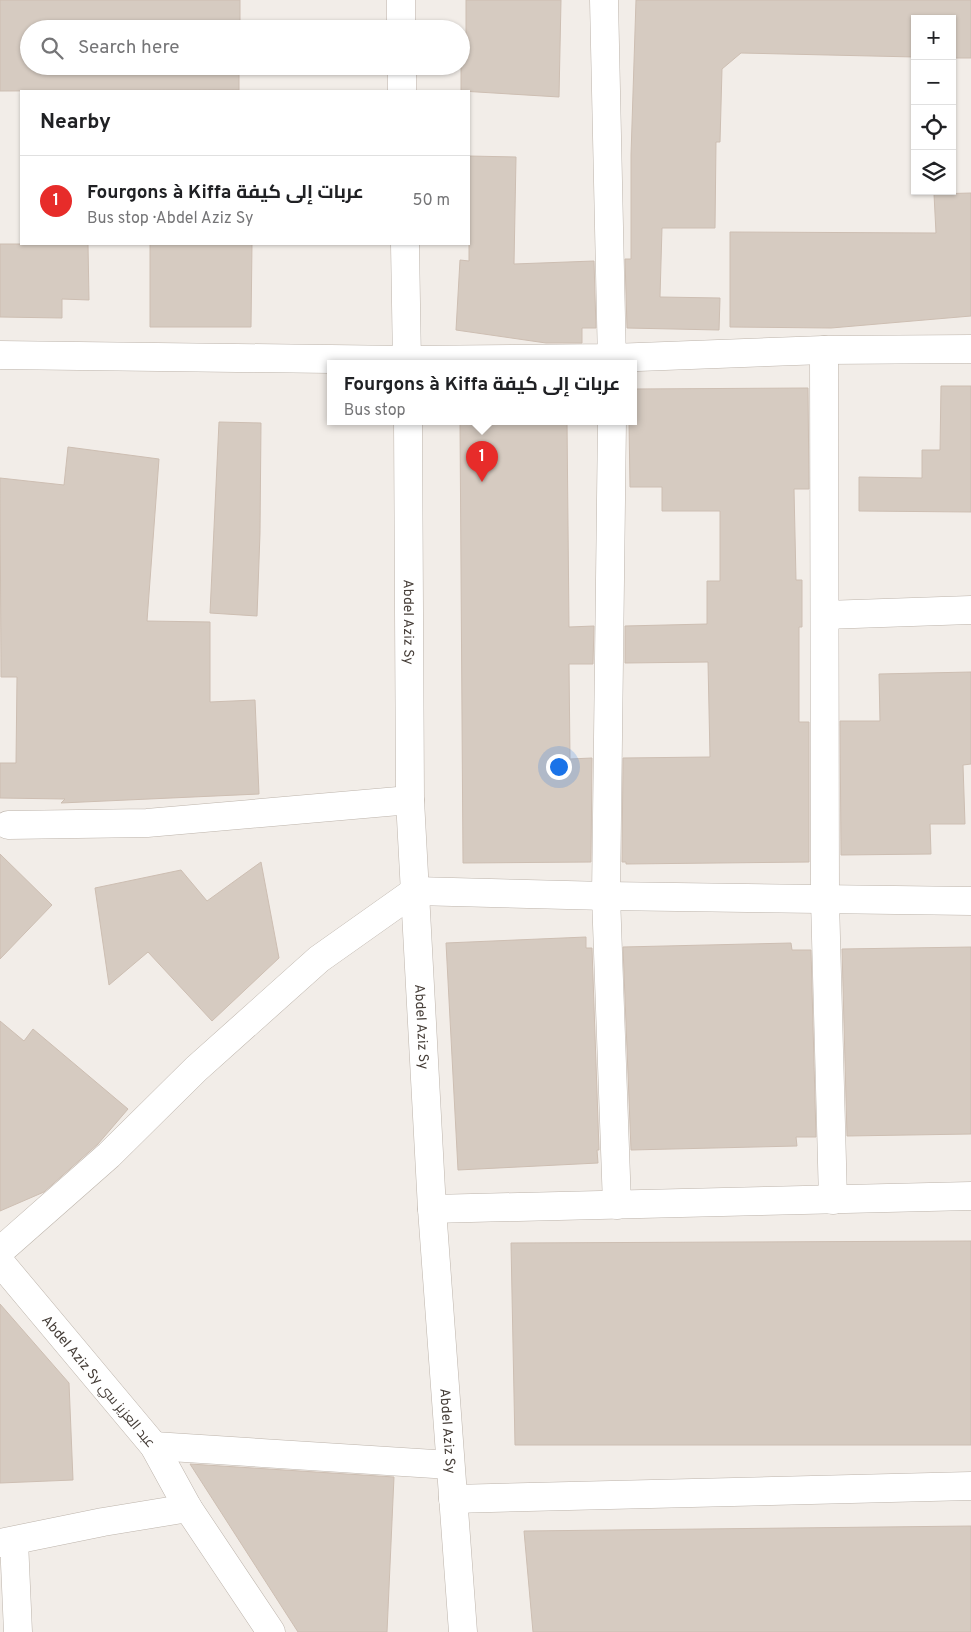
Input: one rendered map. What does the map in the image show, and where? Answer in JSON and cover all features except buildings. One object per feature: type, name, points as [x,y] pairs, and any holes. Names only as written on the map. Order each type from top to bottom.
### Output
[{"type":"street","points":[[401,0],[401,20]]},
{"type":"street","points":[[604,0],[612,360]]},
{"type":"street","points":[[402,75],[402,90]]},
{"type":"street","points":[[405,245],[407,360]]},
{"type":"street","points":[[631,360],[824,350],[971,349]]},
{"type":"street","points":[[824,350],[825,900],[833,1200]]},
{"type":"street","points":[[0,356],[327,361]]},
{"type":"street","name":"Abdel Aziz Sy","points":[[408,425],[410,800],[414,891],[432,1209],[463,1632]]},
{"type":"street","points":[[612,425],[606,896],[617,1205]]},
{"type":"street","points":[[825,615],[971,610]]},
{"type":"street","points":[[8,825],[148,823],[410,800]]},
{"type":"street","points":[[0,1251],[109,1155],[196,1069],[319,959],[414,891],[825,900],[971,900]]},
{"type":"street","points":[[432,1209],[971,1196]]},
{"type":"street","name":"Abdel Aziz Sy عبد العزيز سي","points":[[0,1262],[154,1446],[188,1508],[271,1632]]},
{"type":"street","points":[[154,1446],[450,1465]]},
{"type":"street","points":[[453,1499],[971,1486]]},
{"type":"street","points":[[18,1632],[7,1542],[103,1522],[188,1508]]},
{"type":"place","name":"Fourgons à Kiffa عربات إلى كيفة","points":[[482,482]]}]
